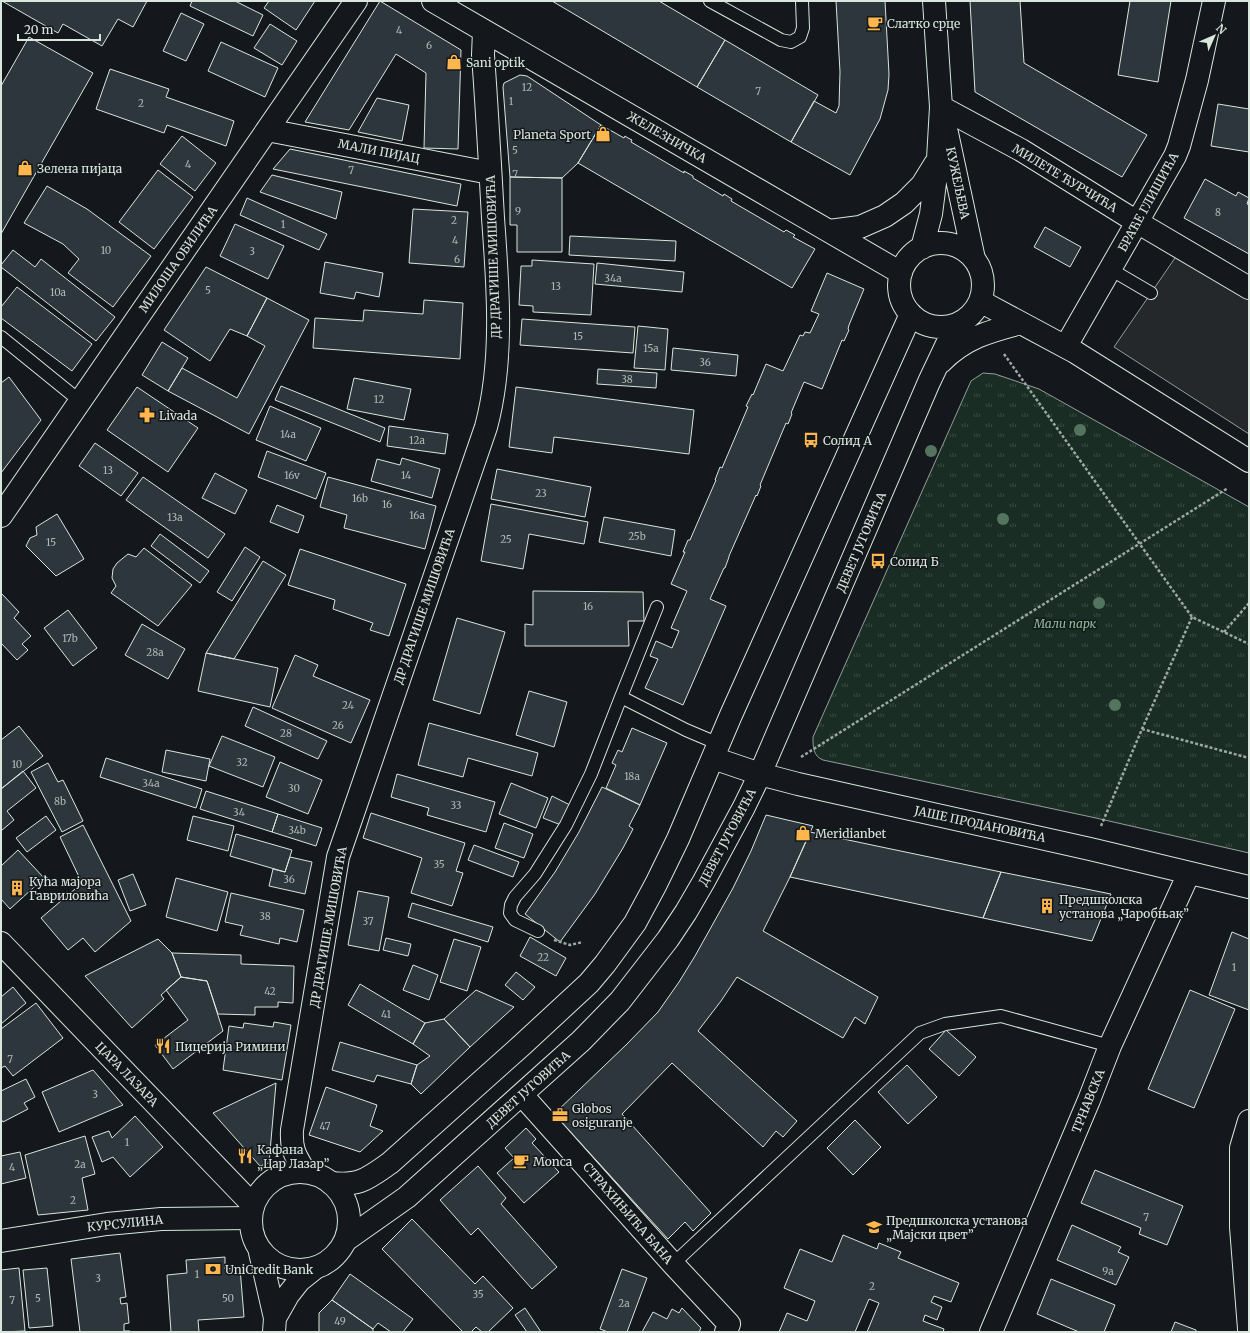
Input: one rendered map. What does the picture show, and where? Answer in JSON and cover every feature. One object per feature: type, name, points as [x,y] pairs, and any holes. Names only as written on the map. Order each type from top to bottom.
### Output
[{"type":"street","name":"МИЛОША ОБИЛИЋА","points":[[1,516],[356,1]]},
{"type":"street","name":"ЖЕЛЕЗНИЧКА","points":[[433,1],[452,6],[484,31],[901,273]]},
{"type":"street","name":"КУЖЕЉЕВА","points":[[922,248],[931,214],[938,159],[941,107],[934,1]]},
{"type":"street","name":"БРАЋЕ ГЛИШИЋА","points":[[1066,346],[1175,156],[1197,80],[1214,1]]},
{"type":"street","name":"ДР ДРАГИШЕ МИШОВИЋА","points":[[305,1172],[291,1144],[292,1130],[338,857],[486,426],[491,406],[497,350],[497,310],[496,262],[483,55],[484,31]]},
{"type":"street","name":"КУЖЕЉЕВА","points":[[941,107],[974,259]]},
{"type":"street","name":"МИЛЕТЕ ЋУРЧИЋА","points":[[941,107],[1021,150],[1137,222],[1249,288]]},
{"type":"street","name":"МАЛИ ПИЈАЦ","points":[[267,130],[490,173]]},
{"type":"street","points":[[829,231],[860,227],[885,216],[904,203],[922,185],[938,159]]},
{"type":"street","points":[[933,244],[944,244],[956,246],[966,251],[974,259],[980,269],[983,279],[983,290],[980,301],[974,311],[966,319],[956,325],[944,327],[932,326],[920,321],[911,314],[905,305],[899,284],[901,273],[909,258],[922,248],[933,244]]},
{"type":"street","points":[[980,301],[1066,346],[1249,461]]},
{"type":"street","points":[[331,1183],[346,1184],[360,1182],[390,1163],[589,983],[635,923],[678,838],[911,314]]},
{"type":"street","points":[[935,369],[951,352],[982,334],[1022,323]]},
{"type":"street","name":"ДЕВЕТ ЈУГОВИЋА","points":[[346,1240],[407,1198],[586,1036],[620,1001],[686,912],[704,881],[760,774],[935,369],[956,325]]},
{"type":"street","name":"ЈАШЕ ПРОДАНОВИЋА","points":[[716,751],[760,774],[1090,849],[1249,887]]},
{"type":"street","name":"ТРНАВСКА","points":[[991,1332],[1086,1107],[1110,1046],[1190,873]]},
{"type":"street","name":"ЦАРА ЛАЗАРА","points":[[1,943],[252,1212]]},
{"type":"street","name":"СТРАХИЊИЋА БАНА","points":[[522,1095],[673,1264],[729,1324],[726,1332]]},
{"type":"street","points":[[1249,1121],[1240,1148],[1240,1227],[1249,1329]]},
{"type":"street","points":[[305,1172],[319,1176],[331,1183],[342,1195],[348,1209],[350,1224],[346,1240],[341,1250],[324,1265],[314,1269],[298,1271],[283,1268],[269,1260],[259,1248],[252,1234],[252,1212],[261,1191],[273,1180],[288,1173],[305,1172]]},
{"type":"street","name":"КУРСУЛИНА","points":[[1,1241],[107,1224],[252,1212]]},
{"type":"street","points":[[259,1248],[274,1325]]},
{"type":"street","points":[[274,1325],[288,1295],[299,1281],[314,1269]]},
{"type":"lane","points":[[710,1],[782,40],[792,42],[800,37],[803,28],[802,1]]},
{"type":"lane","points":[[1110,269],[1151,293]]},
{"type":"lane","points":[[1,337],[80,401]]},
{"type":"lane","points":[[538,931],[515,920],[510,913],[511,905],[515,897],[535,874],[566,826],[591,774],[657,607]]},
{"type":"lane","points":[[621,697],[716,751]]},
{"type":"lane","points":[[673,1264],[920,1033],[945,1024],[1001,1016],[1110,1046]]},
{"type":"path","points":[[1004,354],[1192,617],[1249,644]]},
{"type":"path","points":[[802,757],[1228,488]]},
{"type":"path","points":[[1224,632],[1249,603]]},
{"type":"path","points":[[1100,827],[1192,617]]},
{"type":"path","points":[[1142,729],[1249,758]]},
{"type":"path","points":[[538,931],[557,942],[570,945],[582,942]]},
{"type":"green space","name":"Мали парк","points":[[983,373],[995,374],[1039,389],[1249,507],[1249,853],[1096,818],[823,760],[815,754],[813,737],[971,381]]},
{"type":"shaded area","points":[[1177,255],[1249,298],[1249,434],[1114,347]]},
{"type":"building","points":[[2,1],[147,1],[133,27],[118,19],[102,46],[63,24],[58,33]]},
{"type":"building","points":[[192,1],[235,1],[263,15],[253,36],[190,6]]},
{"type":"building","points":[[269,1],[315,1],[296,30],[264,8]]},
{"type":"building","points":[[380,1],[461,50],[458,149],[424,148],[426,73],[396,54],[349,130],[305,122]]},
{"type":"building","points":[[552,1],[659,1],[725,40],[697,87]]},
{"type":"building","points":[[836,1],[885,1],[889,74],[888,90],[880,119],[850,175],[791,142],[814,101],[836,113],[839,106],[840,72]]},
{"type":"building","points":[[970,1],[1020,1],[1024,63],[1147,135],[1122,177],[975,92]]},
{"type":"building","points":[[1130,1],[1171,1],[1158,82],[1118,75]]},
{"type":"building","points":[[181,13],[204,24],[186,61],[163,51]]},
{"type":"building","points":[[270,24],[297,41],[282,65],[254,48]]},
{"type":"building","points":[[29,37],[93,73],[1,234],[1,86]]},
{"type":"building","points":[[725,40],[818,95],[791,142],[697,87]]},
{"type":"building","points":[[221,42],[278,68],[265,97],[208,71]]},
{"type":"building","points":[[110,69],[169,89],[166,97],[234,121],[226,146],[167,125],[164,133],[96,109]]},
{"type":"building","points":[[520,75],[527,76],[601,125],[578,163],[562,178],[510,177],[503,87],[504,83]]},
{"type":"building","points":[[377,98],[409,105],[402,141],[358,132]]},
{"type":"building","points":[[1218,104],[1249,109],[1249,152],[1211,146]]},
{"type":"building","points":[[601,125],[624,138],[625,136],[632,140],[631,142],[684,173],[684,171],[693,176],[693,178],[723,196],[724,194],[732,199],[731,201],[784,232],[786,230],[795,235],[793,237],[815,249],[792,288],[578,163]]},
{"type":"building","points":[[182,136],[216,163],[195,191],[160,164]]},
{"type":"building","points":[[290,149],[461,184],[457,206],[273,169]]},
{"type":"building","points":[[158,170],[193,197],[154,249],[119,222]]},
{"type":"building","points":[[272,175],[342,192],[336,219],[260,192]]},
{"type":"building","points":[[510,177],[562,178],[562,252],[517,252],[517,225],[510,225]]},
{"type":"building","points":[[1205,179],[1236,196],[1238,192],[1249,198],[1247,204],[1249,205],[1249,254],[1184,218]]},
{"type":"building","points":[[47,186],[87,209],[151,256],[113,307],[68,273],[79,259],[63,244],[24,223]]},
{"type":"building","points":[[247,198],[327,234],[319,250],[240,215]]},
{"type":"building","points":[[413,209],[468,212],[464,267],[409,263]]},
{"type":"building","points":[[235,224],[284,246],[268,279],[220,256]]},
{"type":"building","points":[[1045,227],[1081,247],[1070,267],[1034,247]]},
{"type":"building","points":[[570,236],[676,241],[675,261],[569,255]]},
{"type":"building","points":[[13,250],[35,267],[41,259],[115,317],[96,341],[1,267]]},
{"type":"building","points":[[532,260],[594,264],[591,315],[533,312],[533,306],[519,305],[521,266],[532,266]]},
{"type":"building","points":[[325,262],[383,273],[379,297],[356,292],[354,299],[320,293]]},
{"type":"building","points":[[597,263],[684,272],[682,292],[595,284]]},
{"type":"building","points":[[206,267],[267,298],[247,336],[230,329],[210,361],[164,330]]},
{"type":"building","points":[[827,273],[864,289],[849,325],[849,330],[844,341],[842,340],[822,389],[804,382],[788,424],[786,423],[760,485],[761,486],[757,496],[756,495],[710,599],[726,606],[683,705],[645,688],[658,659],[650,656],[656,641],[672,648],[679,631],[671,628],[687,591],[671,584],[685,552],[683,552],[688,540],[690,540],[716,480],[720,467],[722,468],[748,407],[746,406],[752,394],[753,395],[766,364],[783,371],[800,335],[803,336],[805,332],[810,333],[819,314],[811,311]]},
{"type":"building","points":[[17,287],[92,344],[72,371],[1,318],[1,307]]},
{"type":"building","points":[[267,298],[309,320],[249,434],[168,391],[182,368],[237,398],[265,346],[247,336]]},
{"type":"building","points":[[424,300],[463,303],[460,359],[313,348],[315,318],[363,321],[364,310],[423,314]]},
{"type":"building","points":[[522,319],[635,327],[633,353],[520,345]]},
{"type":"building","points":[[638,326],[668,329],[665,370],[634,368]]},
{"type":"building","points":[[162,342],[188,358],[168,391],[142,375]]},
{"type":"building","points":[[673,348],[738,355],[736,376],[671,370]]},
{"type":"building","points":[[598,369],[657,373],[656,388],[597,384]]},
{"type":"building","points":[[9,377],[41,420],[1,473],[1,383]]},
{"type":"building","points":[[354,378],[411,389],[404,420],[347,409]]},
{"type":"building","points":[[281,386],[385,428],[380,442],[275,400]]},
{"type":"building","points":[[137,387],[198,428],[168,472],[107,430]]},
{"type":"building","points":[[516,387],[694,410],[689,454],[554,437],[552,453],[509,447]]},
{"type":"building","points":[[270,406],[321,428],[306,461],[256,440]]},
{"type":"building","points":[[389,426],[448,434],[445,454],[387,446]]},
{"type":"building","points":[[95,443],[138,473],[121,496],[79,466]]},
{"type":"building","points":[[267,451],[326,473],[316,499],[258,477]]},
{"type":"building","points":[[402,458],[440,469],[432,498],[371,481],[377,459],[400,465]]},
{"type":"building","points":[[497,469],[591,487],[585,517],[491,499]]},
{"type":"building","points":[[215,473],[247,490],[235,514],[202,498]]},
{"type":"building","points":[[143,477],[225,534],[208,558],[126,500]]},
{"type":"building","points":[[328,477],[436,506],[425,549],[344,528],[347,515],[320,507]]},
{"type":"building","points":[[491,504],[588,522],[584,544],[529,534],[523,569],[481,561]]},
{"type":"building","points":[[277,505],[304,516],[298,533],[270,522]]},
{"type":"building","points":[[57,514],[84,559],[56,576],[26,546],[30,538],[37,535],[36,527]]},
{"type":"building","points":[[604,517],[675,530],[671,556],[599,542]]},
{"type":"building","points":[[160,534],[209,571],[200,583],[151,546]]},
{"type":"building","points":[[245,547],[260,557],[232,601],[217,592]]},
{"type":"building","points":[[144,548],[192,585],[158,626],[111,593],[116,586],[112,578],[113,569],[117,563],[128,554],[136,557]]},
{"type":"building","points":[[300,549],[406,584],[389,636],[370,630],[373,623],[333,609],[335,600],[288,585]]},
{"type":"building","points":[[263,561],[286,575],[234,659],[206,653]]},
{"type":"building","points":[[533,591],[643,592],[644,621],[628,621],[629,646],[525,646],[525,624],[533,625]]},
{"type":"building","points":[[1,593],[19,612],[14,618],[31,636],[22,644],[28,650],[17,660],[1,643]]},
{"type":"building","points":[[68,610],[97,648],[73,666],[44,628]]},
{"type":"building","points":[[457,618],[505,632],[480,714],[433,700]]},
{"type":"building","points":[[142,624],[185,649],[168,679],[125,655]]},
{"type":"building","points":[[206,653],[278,668],[270,707],[198,691]]},
{"type":"building","points":[[295,655],[318,665],[313,676],[370,700],[351,743],[272,708]]},
{"type":"building","points":[[529,691],[567,702],[554,747],[516,735]]},
{"type":"building","points":[[253,707],[327,741],[318,759],[245,726]]},
{"type":"building","points":[[429,723],[538,753],[532,776],[468,758],[463,777],[418,765]]},
{"type":"building","points":[[19,726],[43,756],[1,789],[1,740]]},
{"type":"building","points":[[632,728],[667,743],[640,805],[606,788],[616,765],[612,763],[618,750],[622,752]]},
{"type":"building","points":[[222,736],[275,757],[263,787],[209,766]]},
{"type":"building","points":[[166,750],[210,759],[206,781],[162,772]]},
{"type":"building","points":[[106,758],[202,789],[196,808],[100,777]]},
{"type":"building","points":[[280,762],[322,780],[308,814],[266,797]]},
{"type":"building","points":[[48,763],[58,782],[63,780],[83,821],[62,832],[31,772]]},
{"type":"building","points":[[23,771],[36,788],[7,811],[14,820],[1,831],[1,789]]},
{"type":"building","points":[[397,774],[495,802],[486,832],[427,815],[429,808],[391,797]]},
{"type":"building","points":[[511,783],[548,798],[536,828],[499,814]]},
{"type":"building","points":[[602,787],[640,805],[629,826],[633,829],[623,848],[595,894],[560,942],[525,914],[555,872],[579,832]]},
{"type":"building","points":[[206,791],[278,814],[272,832],[200,809]]},
{"type":"building","points":[[552,796],[570,805],[561,825],[543,818]]},
{"type":"building","points":[[371,813],[465,843],[456,871],[463,873],[452,906],[411,893],[422,858],[363,838]]},
{"type":"building","points":[[278,814],[322,828],[316,846],[272,832]]},
{"type":"building","points":[[766,815],[813,826],[763,931],[878,997],[865,1024],[855,1017],[843,1038],[737,977],[698,1031],[797,1121],[783,1137],[776,1131],[763,1147],[672,1063],[622,1114],[711,1213],[693,1231],[685,1222],[668,1239],[554,1114],[658,1012],[695,956],[733,888]]},
{"type":"building","points":[[46,816],[56,830],[27,852],[16,838]]},
{"type":"building","points":[[193,816],[234,826],[228,851],[187,840]]},
{"type":"building","points":[[504,823],[533,834],[524,858],[495,848]]},
{"type":"building","points":[[83,825],[131,921],[95,952],[83,938],[68,950],[41,918],[82,883],[60,837]]},
{"type":"building","points":[[810,832],[1001,872],[983,918],[790,877]]},
{"type":"building","points":[[236,834],[292,850],[285,872],[230,856]]},
{"type":"building","points":[[474,845],[519,862],[513,877],[468,860]]},
{"type":"building","name":"Кућа мајора Гавриловића","points":[[18,850],[44,878],[10,909],[1,899],[1,866]]},
{"type":"building","points":[[290,857],[312,862],[305,894],[269,886],[273,869],[285,872]]},
{"type":"building","name":"Предшколска установа „Чаробњак”","points":[[1001,872],[1111,894],[1092,941],[983,918]]},
{"type":"building","points":[[133,874],[146,905],[130,911],[118,880]]},
{"type":"building","points":[[176,878],[228,892],[217,931],[166,917]]},
{"type":"building","points":[[358,891],[389,897],[379,951],[348,945]]},
{"type":"building","points":[[231,893],[304,910],[297,942],[280,938],[279,944],[240,935],[243,926],[225,922]]},
{"type":"building","points":[[412,903],[493,927],[488,942],[408,917]]},
{"type":"building","points":[[1232,932],[1249,939],[1249,1010],[1209,995]]},
{"type":"building","points":[[530,937],[566,958],[556,976],[520,956]]},
{"type":"building","points":[[386,938],[411,944],[408,956],[383,950]]},
{"type":"building","points":[[158,939],[172,953],[181,977],[161,995],[164,999],[132,1028],[85,976]]},
{"type":"building","points":[[454,939],[481,947],[467,991],[440,982]]},
{"type":"building","points":[[172,953],[241,955],[241,964],[294,966],[293,1003],[278,1002],[278,1007],[255,1007],[255,1015],[218,1014],[207,981],[181,977]]},
{"type":"building","points":[[413,965],[438,975],[429,1000],[403,990]]},
{"type":"building","points":[[516,972],[535,987],[523,1000],[505,985]]},
{"type":"building","points":[[181,977],[207,981],[223,1031],[173,1069],[155,1045],[188,1020],[166,990]]},
{"type":"building","points":[[360,984],[425,1023],[413,1044],[348,1005]]},
{"type":"building","points":[[13,987],[26,1003],[1,1024],[1,997]]},
{"type":"building","points":[[476,990],[514,1007],[470,1047],[444,1019]]},
{"type":"building","points":[[1190,990],[1235,1009],[1194,1108],[1148,1089]]},
{"type":"building","points":[[36,1003],[63,1038],[13,1076],[5,1066],[1,1068],[1,1029]]},
{"type":"building","points":[[444,1019],[470,1047],[421,1094],[411,1084],[417,1065],[430,1056],[413,1044],[425,1023]]},
{"type":"building","points":[[274,1022],[291,1025],[282,1080],[223,1070],[229,1026],[243,1028],[244,1023],[273,1027]]},
{"type":"building","points":[[946,1030],[976,1057],[959,1076],[929,1049]]},
{"type":"building","points":[[340,1042],[417,1065],[411,1084],[377,1075],[374,1082],[332,1070]]},
{"type":"building","points":[[907,1065],[937,1097],[908,1124],[878,1092]]},
{"type":"building","points":[[93,1070],[123,1105],[59,1132],[42,1092]]},
{"type":"building","points":[[26,1079],[35,1097],[24,1103],[28,1109],[3,1122],[1,1119],[1,1091]]},
{"type":"building","points":[[276,1083],[269,1163],[260,1166],[213,1113]]},
{"type":"building","points":[[326,1087],[377,1105],[370,1126],[383,1131],[360,1152],[309,1135]]},
{"type":"building","points":[[135,1116],[163,1147],[130,1177],[113,1157],[102,1162],[92,1137],[109,1131],[112,1138]]},
{"type":"building","points":[[855,1120],[881,1147],[853,1175],[827,1148]]},
{"type":"building","points":[[526,1128],[536,1139],[532,1143],[559,1172],[524,1203],[497,1173],[514,1158],[505,1148]]},
{"type":"building","points":[[85,1136],[95,1174],[82,1178],[88,1210],[38,1215],[25,1155]]},
{"type":"building","points":[[20,1152],[26,1178],[1,1184],[1,1156]]},
{"type":"building","points":[[478,1166],[506,1198],[501,1204],[557,1267],[532,1289],[478,1228],[471,1235],[440,1200]]},
{"type":"building","points":[[1095,1170],[1183,1206],[1167,1245],[1139,1234],[1141,1228],[1081,1203]]},
{"type":"building","points":[[412,1219],[475,1284],[483,1276],[513,1308],[488,1332],[482,1332],[476,1327],[471,1332],[463,1332],[382,1249]]},
{"type":"building","points":[[1072,1225],[1121,1247],[1118,1252],[1129,1257],[1116,1285],[1057,1260]]},
{"type":"building","points":[[843,1235],[877,1249],[879,1243],[901,1252],[898,1258],[959,1283],[951,1302],[934,1296],[931,1302],[942,1307],[937,1320],[925,1315],[923,1321],[944,1329],[943,1332],[867,1332],[879,1303],[869,1299],[855,1332],[779,1332],[787,1313],[807,1321],[815,1301],[784,1288],[800,1249],[832,1262]]},
{"type":"building","points":[[120,1253],[126,1297],[120,1298],[121,1304],[127,1303],[129,1323],[124,1324],[124,1331],[131,1332],[80,1332],[71,1259]]},
{"type":"building","points":[[225,1257],[225,1269],[240,1268],[244,1317],[198,1320],[199,1332],[171,1332],[167,1275],[187,1273],[186,1260]]},
{"type":"building","points":[[19,1268],[25,1331],[1,1332],[1,1270]]},
{"type":"building","points":[[47,1268],[53,1326],[29,1328],[23,1270]]},
{"type":"building","points":[[622,1269],[647,1278],[627,1332],[608,1332],[600,1329]]},
{"type":"building","points":[[350,1274],[413,1319],[403,1332],[391,1332],[378,1323],[373,1329],[332,1300]]},
{"type":"building","points":[[1051,1279],[1115,1305],[1104,1332],[1079,1332],[1037,1314]]},
{"type":"building","points":[[332,1300],[373,1329],[373,1332],[319,1332],[319,1313]]},
{"type":"building","points":[[525,1308],[541,1332],[527,1332],[515,1315]]},
{"type":"building","points":[[682,1308],[701,1328],[699,1332],[642,1332],[653,1312],[667,1319],[672,1309],[679,1313]]},
{"type":"building","points":[[1175,1322],[1196,1330],[1196,1332],[1171,1332]]},
{"type":"place","name":"Слатко срце","points":[[875,23]]},
{"type":"place","name":"Sani optik","points":[[454,62]]},
{"type":"place","name":"Planeta Sport","points":[[603,134]]},
{"type":"place","name":"Зелена пијаца","points":[[25,168]]},
{"type":"place","name":"Livada","points":[[147,415]]},
{"type":"place","name":"Солид А","points":[[811,440]]},
{"type":"place","name":"Солид Б","points":[[878,561]]},
{"type":"place","name":"Meridianbet","points":[[803,833]]},
{"type":"place","name":"Кућа мајора Гавриловића","points":[[17,888]]},
{"type":"place","name":"Предшколска установа „Чаробњак”","points":[[1047,906]]},
{"type":"place","name":"Пицерија Римини","points":[[163,1046]]},
{"type":"place","name":"Globos osiguranje","points":[[560,1115]]},
{"type":"place","name":"Кафана „Цар Лазар”","points":[[245,1156]]},
{"type":"place","name":"Monca","points":[[521,1161]]},
{"type":"place","name":"Предшколска установа „Мајски цвет”","points":[[874,1227]]},
{"type":"place","name":"UniCredit Bank","points":[[213,1269]]}]
